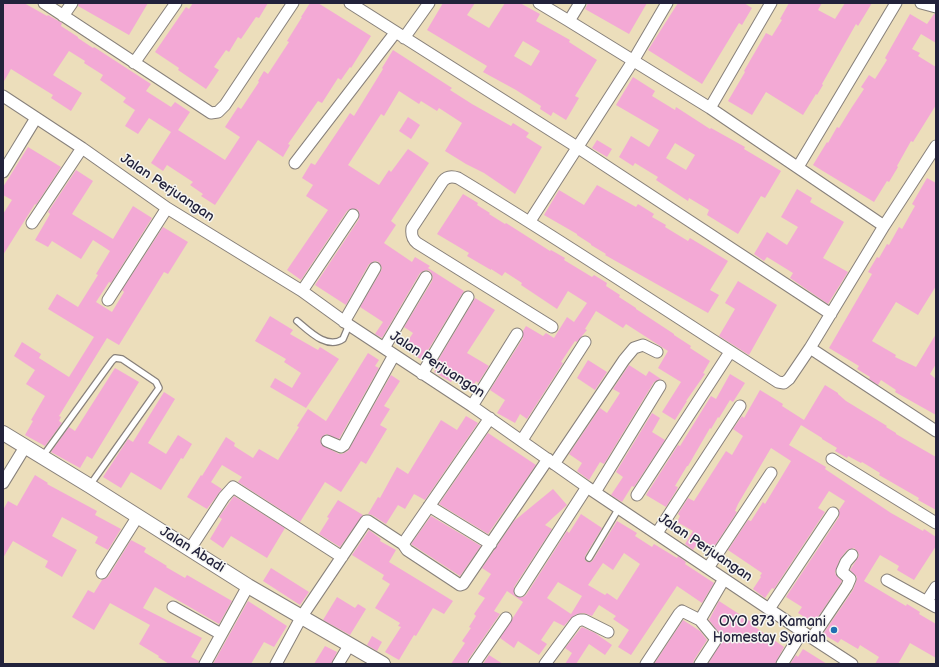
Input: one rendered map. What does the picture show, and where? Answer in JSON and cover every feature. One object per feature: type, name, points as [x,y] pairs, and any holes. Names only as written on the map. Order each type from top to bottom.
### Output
[{"type":"street","points":[[44,3],[208,113],[218,112],[225,105],[293,3]]},
{"type":"street","points":[[63,16],[72,3]]},
{"type":"street","points":[[134,63],[176,3]]},
{"type":"street","points":[[350,3],[577,147],[830,314]]},
{"type":"street","points":[[295,162],[399,35],[429,3]]},
{"type":"street","points":[[539,3],[710,108],[884,226]]},
{"type":"street","points":[[569,21],[580,3]]},
{"type":"street","points":[[530,221],[633,61],[666,3]]},
{"type":"street","points":[[710,108],[771,3]]},
{"type":"street","points":[[798,167],[896,3]]},
{"type":"street","points":[[920,3],[936,7]]},
{"type":"street","name":"Jalan Perjuangan","points":[[3,96],[82,148],[167,208],[302,291],[422,374],[522,440],[591,490],[852,664]]},
{"type":"street","points":[[3,172],[36,118]]},
{"type":"street","points":[[552,327],[414,240],[411,233],[412,228],[443,181],[450,177],[458,178],[530,221],[730,352],[778,382],[784,383],[789,379],[810,348],[884,226],[936,146]]},
{"type":"street","points":[[32,223],[82,148]]},
{"type":"street","points":[[108,300],[167,208]]},
{"type":"street","points":[[302,291],[353,215]]},
{"type":"street","points":[[347,323],[375,268]]},
{"type":"street","points":[[384,348],[426,277]]},
{"type":"street","points":[[422,374],[468,297]]},
{"type":"street","points":[[472,406],[517,334]]},
{"type":"street","points":[[522,440],[585,342]]},
{"type":"street","points":[[276,664],[302,616],[367,521],[403,544],[407,550],[460,585],[466,581],[491,544],[634,348],[644,345],[658,352]]},
{"type":"street","points":[[810,348],[936,431]]},
{"type":"street","points":[[637,495],[730,352]]},
{"type":"street","points":[[326,441],[341,447],[344,445],[394,355]]},
{"type":"street","points":[[520,591],[591,490],[660,386]]},
{"type":"street","points":[[657,533],[740,406]]},
{"type":"street","points":[[403,544],[490,418]]},
{"type":"street","name":"Jalan Abadi","points":[[3,433],[248,586],[302,616],[380,663]]},
{"type":"street","points":[[3,483],[25,447]]},
{"type":"street","points":[[832,459],[936,523]]},
{"type":"street","points":[[708,568],[771,473]]},
{"type":"street","points":[[190,549],[224,497],[233,488],[342,557]]},
{"type":"street","points":[[429,506],[491,544]]},
{"type":"street","points":[[769,609],[833,513]]},
{"type":"street","points":[[102,573],[138,516]]},
{"type":"street","points":[[782,664],[847,586],[850,580],[842,571],[846,562],[852,555]]},
{"type":"street","points":[[700,620],[724,579]]},
{"type":"street","points":[[887,580],[932,604],[936,587]]},
{"type":"street","points":[[205,664],[248,586]]},
{"type":"street","points":[[173,607],[221,634]]},
{"type":"street","points":[[646,664],[680,613],[684,612],[700,620],[713,634],[715,640],[700,664]]},
{"type":"street","points":[[474,664],[506,618]]},
{"type":"street","points":[[545,664],[576,622],[584,620],[608,632]]},
{"type":"street","points":[[338,664],[350,644]]},
{"type":"lane","points":[[296,321],[313,335],[324,341],[336,343],[343,339],[347,323]]},
{"type":"lane","points":[[43,457],[112,361],[115,358],[122,359],[156,382],[159,388],[90,486]]},
{"type":"lane","points":[[588,558],[619,508]]},
{"type":"building","points":[[3,3],[24,3],[47,16],[48,15],[62,23],[61,26],[78,38],[151,84],[146,91],[171,107],[175,102],[190,112],[178,130],[225,160],[240,137],[225,127],[238,107],[241,109],[259,82],[258,81],[264,71],[268,74],[289,42],[287,41],[310,3],[318,3],[371,36],[351,68],[350,67],[341,80],[338,78],[322,103],[318,101],[288,144],[290,145],[283,157],[258,140],[215,205],[201,196],[203,194],[190,185],[193,182],[167,165],[163,171],[151,163],[171,132],[149,118],[138,134],[125,126],[135,110],[123,102],[126,98],[100,80],[103,75],[69,51],[53,75],[82,93],[71,111],[51,98],[53,95],[11,69],[3,83]]},
{"type":"building","points":[[79,3],[148,3],[129,35],[78,6]]},
{"type":"building","points":[[193,3],[268,3],[259,18],[256,17],[241,39],[238,37],[229,52],[226,50],[214,67],[219,70],[206,89],[155,52],[186,7],[189,9]]},
{"type":"building","points":[[443,3],[475,3],[467,15],[489,28],[505,3],[520,3],[540,14],[536,21],[570,40],[569,42],[597,60],[575,96],[579,98],[566,120],[553,112],[551,116],[540,109],[541,106],[483,72],[487,66],[427,30]],"holes":[[[523,41],[540,51],[531,66],[514,56]]]},
{"type":"building","points":[[588,3],[647,3],[629,34],[585,9]]},
{"type":"building","points":[[678,3],[744,3],[752,8],[742,25],[739,23],[702,84],[648,50]]},
{"type":"building","points":[[789,3],[822,3],[818,10],[835,19],[845,3],[872,3],[858,26],[856,24],[822,84],[823,85],[803,115],[766,92],[752,115],[728,101],[766,33],[772,36],[782,20],[780,19]]},
{"type":"building","points":[[910,14],[927,24],[934,14],[936,14],[936,43],[921,34],[912,49],[920,53],[918,56],[936,67],[936,105],[913,142],[911,141],[889,182],[887,181],[874,202],[813,165],[837,127],[839,128],[864,89],[861,87],[869,75],[875,79],[887,60],[885,58]]},
{"type":"building","points":[[393,50],[452,88],[450,90],[472,104],[511,126],[513,123],[529,133],[526,137],[542,147],[515,194],[484,173],[445,151],[462,123],[439,108],[437,111],[421,101],[419,104],[399,91],[384,116],[381,114],[348,165],[379,185],[389,170],[391,172],[408,149],[429,163],[391,221],[396,225],[384,243],[412,262],[415,257],[430,266],[428,268],[464,291],[422,360],[403,348],[413,333],[404,327],[432,281],[433,277],[430,271],[426,270],[420,273],[382,338],[375,334],[383,322],[360,307],[381,271],[382,268],[379,262],[375,261],[369,264],[346,305],[315,285],[359,219],[359,212],[357,209],[350,209],[347,211],[301,280],[287,270],[328,210],[306,196],[313,185],[302,178],[311,163],[315,165],[350,113],[354,116]]},
{"type":"building","points":[[633,77],[655,91],[652,96],[675,110],[676,107],[710,129],[711,128],[745,147],[744,149],[781,171],[765,198],[761,196],[738,234],[707,215],[709,210],[689,198],[688,201],[656,180],[658,177],[635,163],[633,166],[619,157],[631,136],[649,147],[659,130],[616,105]],"holes":[[[675,143],[695,155],[686,170],[666,158]]]},
{"type":"building","points":[[408,117],[420,125],[411,139],[399,131]]},
{"type":"building","points":[[597,140],[612,149],[607,157],[592,148]]},
{"type":"building","points":[[28,147],[61,167],[36,205],[35,204],[3,255],[3,214],[12,200],[3,195],[3,187]]},
{"type":"building","points":[[76,170],[93,181],[72,214],[113,239],[133,206],[152,218],[111,283],[109,282],[96,302],[112,312],[124,292],[122,290],[163,227],[188,242],[168,274],[164,272],[119,345],[107,338],[59,416],[61,417],[59,421],[62,423],[45,446],[25,435],[33,421],[31,420],[45,396],[26,384],[35,370],[14,356],[22,342],[41,354],[39,358],[69,377],[94,337],[48,309],[57,294],[78,307],[98,275],[96,274],[110,251],[93,240],[81,259],[52,241],[48,247],[35,240],[50,214],[48,212]]},
{"type":"building","points":[[927,178],[936,183],[936,286],[918,315],[896,302],[872,341],[896,355],[895,357],[916,367],[936,334],[936,364],[930,374],[936,379],[936,415],[895,392],[896,390],[881,380],[878,385],[869,379],[870,377],[857,369],[859,366],[829,348],[872,274],[868,272],[877,257],[879,258],[887,244],[889,245],[899,227],[902,229],[915,206],[912,204]]},
{"type":"building","points":[[597,185],[636,207],[638,204],[654,214],[652,217],[666,225],[665,227],[688,241],[690,238],[728,261],[710,290],[719,295],[708,313],[605,255],[606,254],[577,234],[544,215],[559,190],[584,205]]},
{"type":"building","points":[[797,189],[812,198],[810,202],[844,222],[823,258],[848,272],[828,304],[790,278],[793,273],[767,257],[764,261],[754,254],[767,232],[787,245],[798,227],[781,217]]},
{"type":"building","points":[[463,194],[478,203],[477,205],[505,224],[506,223],[550,251],[551,250],[565,258],[564,260],[592,277],[594,275],[607,283],[606,286],[620,295],[619,297],[674,334],[691,346],[690,348],[710,361],[703,373],[705,374],[675,420],[662,412],[681,382],[658,368],[668,351],[626,324],[623,328],[596,311],[585,329],[587,330],[577,342],[575,341],[561,362],[563,363],[527,419],[520,414],[515,423],[497,413],[505,400],[490,390],[523,338],[523,331],[526,326],[543,336],[546,333],[554,338],[567,317],[574,322],[587,303],[568,291],[557,309],[521,285],[522,283],[505,272],[502,276],[491,270],[467,256],[469,253],[437,234]]},
{"type":"building","points":[[738,281],[777,305],[749,355],[719,336],[735,309],[725,303]]},
{"type":"building","points":[[475,298],[495,310],[467,353],[489,366],[478,383],[476,381],[473,386],[455,376],[451,382],[434,372],[436,369],[434,367]]},
{"type":"building","points":[[270,316],[293,330],[290,334],[318,350],[320,347],[339,359],[306,408],[270,387],[275,378],[292,388],[301,373],[284,362],[286,359],[255,341]]},
{"type":"building","points":[[368,353],[379,360],[375,366],[379,368],[339,439],[326,434],[320,439],[322,445],[339,454],[348,451],[391,375],[400,381],[384,406],[390,409],[380,425],[387,429],[366,464],[361,461],[341,492],[325,482],[300,522],[238,482],[242,477],[222,465],[211,482],[222,489],[207,509],[187,497],[226,437],[235,443],[234,446],[253,458],[259,449],[278,460],[299,427],[297,426],[308,409],[326,421]]},
{"type":"building","points":[[588,360],[607,372],[595,390],[577,378]]},
{"type":"building","points":[[629,365],[646,376],[649,371],[661,379],[654,382],[604,464],[600,462],[589,480],[577,471],[582,463],[569,454],[600,408],[607,413],[620,393],[613,389]]},
{"type":"building","points":[[115,368],[139,382],[92,459],[87,456],[80,468],[51,452],[69,427],[75,431]]},
{"type":"building","points":[[730,374],[745,383],[733,402],[730,400],[719,418],[718,417],[711,429],[710,428],[675,486],[678,487],[666,507],[646,495],[678,445],[680,446],[711,396],[716,399]]},
{"type":"building","points":[[825,385],[838,393],[846,401],[887,426],[886,427],[896,434],[936,457],[936,510],[918,500],[919,498],[879,475],[880,473],[862,462],[861,463],[848,456],[847,458],[835,451],[837,448],[801,425]]},
{"type":"building","points":[[760,390],[783,404],[782,406],[804,420],[789,445],[826,467],[825,469],[891,513],[923,531],[924,529],[936,537],[936,546],[914,580],[897,570],[899,566],[880,555],[864,581],[906,606],[907,604],[920,612],[919,614],[936,624],[936,658],[910,643],[898,664],[875,664],[879,657],[860,645],[858,649],[841,639],[838,643],[823,634],[853,590],[856,582],[857,577],[850,570],[859,556],[858,552],[854,548],[847,550],[840,559],[835,572],[842,581],[814,623],[798,613],[802,607],[786,597],[839,517],[839,510],[845,501],[829,491],[818,508],[825,512],[774,589],[772,588],[765,598],[753,589],[762,573],[728,550],[748,520],[751,521],[763,502],[765,504],[791,461],[771,448],[738,504],[735,511],[737,512],[714,547],[700,539],[693,550],[685,544],[693,531],[677,522],[680,516],[678,514],[688,498],[694,501],[726,451],[732,455],[743,436],[733,429],[742,416],[744,418]]},
{"type":"building","points":[[164,392],[175,399],[148,443],[166,454],[178,435],[192,444],[183,459],[181,458],[161,490],[131,472],[121,488],[103,477],[128,439],[133,442]]},
{"type":"building","points":[[652,413],[660,418],[652,432],[665,440],[634,487],[632,486],[622,502],[611,495],[623,477],[616,472]]},
{"type":"building","points":[[466,416],[478,423],[425,500],[414,494],[405,509],[398,505],[386,524],[368,514],[378,497],[380,498],[397,467],[408,474],[441,420],[457,430]]},
{"type":"building","points":[[488,433],[536,465],[488,534],[439,504]]},
{"type":"building","points":[[35,475],[48,483],[47,484],[97,511],[95,515],[121,529],[108,550],[95,543],[98,537],[62,517],[52,536],[77,550],[62,577],[45,567],[48,561],[13,541],[3,558],[3,510],[8,501],[17,506]]},
{"type":"building","points":[[553,489],[567,505],[545,525],[552,529],[514,587],[514,594],[517,597],[523,597],[526,595],[567,531],[569,533],[581,514],[602,528],[585,556],[585,560],[587,562],[591,562],[593,560],[617,521],[637,533],[635,536],[652,547],[654,544],[677,558],[678,556],[686,562],[685,564],[714,583],[702,603],[677,586],[631,655],[618,647],[629,630],[613,619],[616,616],[599,605],[592,616],[584,613],[577,614],[564,626],[554,621],[541,640],[547,644],[539,655],[518,641],[514,648],[500,638],[523,602],[507,591],[494,611],[500,614],[468,660],[467,664],[451,664],[465,643],[462,641],[471,628],[469,627],[476,616],[474,614],[485,598],[478,594],[491,574],[482,568],[514,521]],"holes":[[[624,553],[640,564],[617,600],[607,593],[605,595],[588,585],[603,563],[613,570]],[[558,582],[582,596],[571,614],[547,598]]]},
{"type":"building","points":[[234,496],[285,528],[267,558],[231,536],[223,548],[210,539],[222,519],[219,517]]},
{"type":"building","points":[[338,500],[363,515],[340,547],[319,534],[329,518],[327,517]]},
{"type":"building","points":[[431,516],[481,546],[460,576],[411,544]]},
{"type":"building","points":[[369,530],[381,539],[380,541],[396,550],[389,562],[453,601],[444,614],[433,608],[399,660],[385,652],[401,627],[398,626],[400,623],[375,608],[390,584],[382,579],[384,575],[352,555]]},
{"type":"building","points":[[131,540],[146,548],[144,552],[167,566],[166,567],[185,578],[187,575],[232,601],[219,624],[155,587],[143,608],[202,638],[191,657],[199,661],[198,664],[169,664],[139,644],[150,625],[110,603],[94,630],[72,617],[88,590],[94,593],[102,580],[108,577]]},
{"type":"building","points":[[271,568],[309,592],[300,605],[263,581]]},
{"type":"building","points":[[337,597],[355,608],[358,604],[366,609],[350,635],[323,620]]},
{"type":"building","points":[[248,601],[287,626],[274,647],[264,642],[251,664],[213,664]]},
{"type":"building","points":[[719,601],[756,625],[755,627],[784,647],[775,664],[708,664],[722,641],[720,634],[709,620]]},
{"type":"building","points":[[683,620],[700,631],[707,640],[693,664],[654,664]]},
{"type":"building","points":[[582,627],[595,633],[612,645],[605,655],[589,644],[576,664],[565,664],[572,653],[565,648]]},
{"type":"building","points":[[372,636],[382,642],[377,651],[367,645]]},
{"type":"building","points":[[325,646],[337,652],[331,664],[314,664]]},
{"type":"building","points":[[803,649],[827,664],[790,664],[796,655],[798,657]]},
{"type":"building","points":[[489,655],[503,664],[483,664]]},
{"type":"place","name":"OYO 873 Kamani Homestay Syariah","points":[[834,630]]}]
